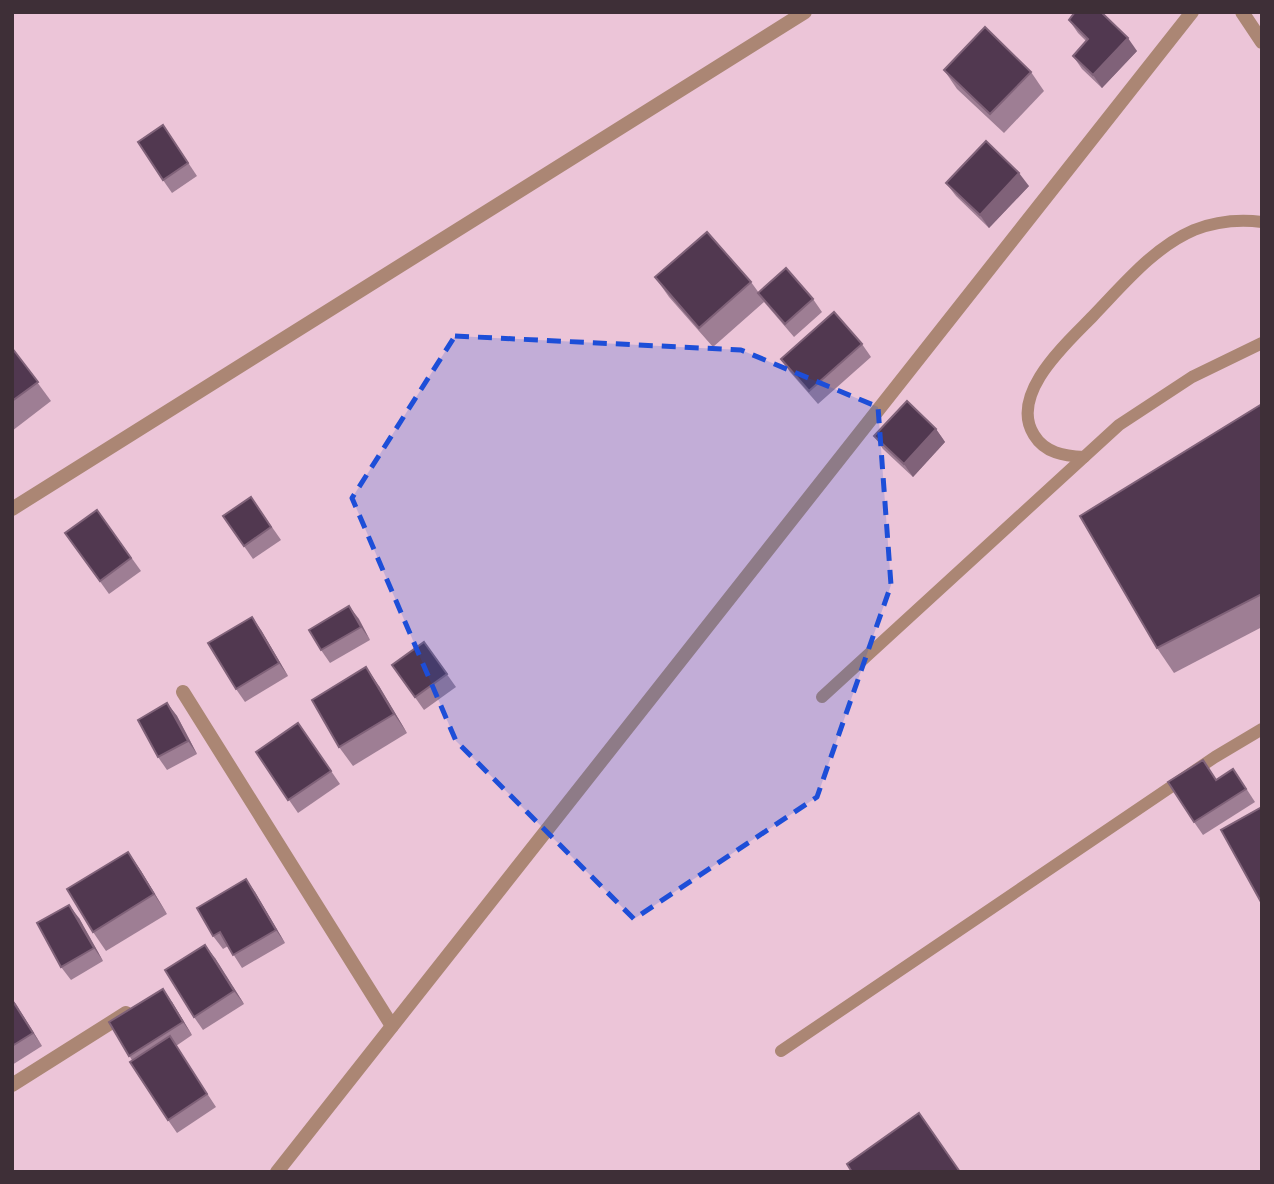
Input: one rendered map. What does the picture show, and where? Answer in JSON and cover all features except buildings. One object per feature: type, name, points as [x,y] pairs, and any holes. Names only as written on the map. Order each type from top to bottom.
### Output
[{"type":"street","points":[[12,509],[804,12]]},
{"type":"street","points":[[277,1172],[1192,12]]},
{"type":"street","points":[[1242,12],[1262,42]]},
{"type":"street","points":[[183,692],[392,1026]]},
{"type":"street","points":[[12,1085],[138,1006]]},
{"type":"lane","points":[[1084,457],[1065,456],[1041,446],[1029,428],[1027,406],[1036,382],[1053,358],[1131,276],[1167,245],[1194,230],[1235,219],[1262,222]]},
{"type":"lane","points":[[822,697],[1084,457],[1150,402],[1262,343]]},
{"type":"lane","points":[[781,1051],[1215,757],[1262,729]]},
{"type":"highlighted area","points":[[455,336],[741,350],[878,407],[891,585],[817,797],[634,919],[456,741],[352,498]]}]
